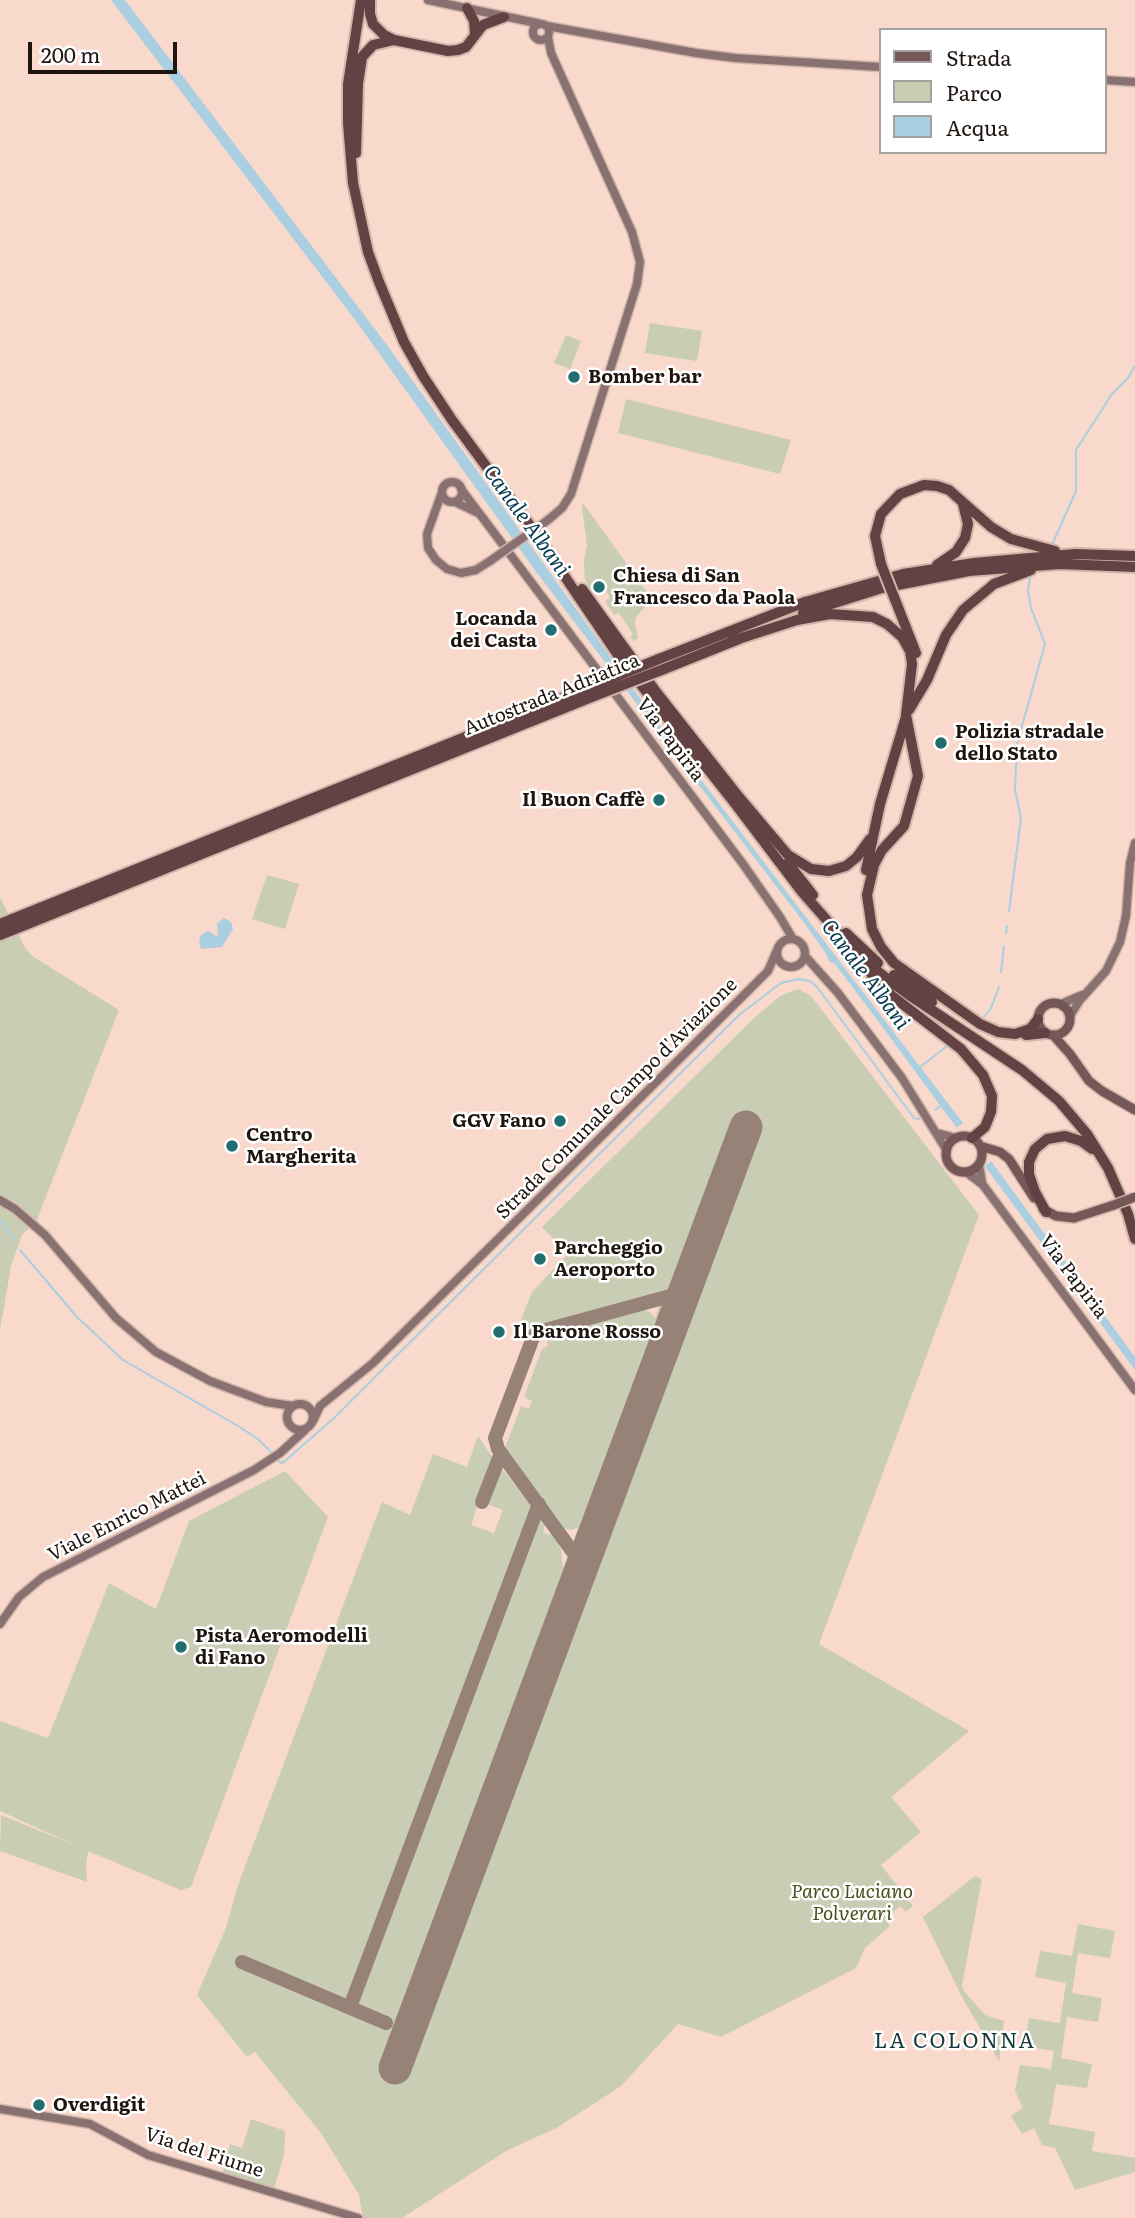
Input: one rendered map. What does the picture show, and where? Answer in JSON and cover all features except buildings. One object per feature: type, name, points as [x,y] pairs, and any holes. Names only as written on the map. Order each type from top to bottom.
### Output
[{"type":"highway","points":[[360,0],[348,85],[352,173],[368,252],[404,342],[452,420],[534,531],[630,672],[802,892],[887,991],[961,1049],[984,1075],[992,1096],[991,1112],[976,1142]]},
{"type":"highway","points":[[368,0],[373,24],[384,35],[394,40],[448,51],[466,47],[478,27],[482,11]]},
{"type":"highway","points":[[368,0],[354,85],[356,153],[363,206],[374,250],[395,309],[428,373],[654,689],[814,897],[867,953],[905,983],[1028,1067],[1067,1102],[1087,1125],[1110,1159],[1135,1217]]},
{"type":"highway","points":[[467,8],[478,27]]},
{"type":"highway","points":[[478,27],[508,18]]},
{"type":"highway","points":[[356,153],[358,84],[362,57],[373,45],[394,40]]},
{"type":"highway","points":[[1049,1034],[1010,1038],[986,1031],[906,976],[877,950],[865,930],[860,902],[890,763],[915,679],[916,657],[911,636],[881,564],[875,543],[876,525],[884,509],[897,495],[915,486],[934,485],[949,490],[991,527],[1015,541],[1075,554]]},
{"type":"highway","points":[[933,568],[954,554],[964,541],[968,524],[962,502]]},
{"type":"highway","name":"Autostrada Adriatica","points":[[0,935],[823,596],[877,580],[933,568],[1075,554],[1135,556]]},
{"type":"highway","points":[[906,715],[926,682],[948,631],[968,605],[1001,580],[1060,564]]},
{"type":"highway","name":"Autostrada Adriatica","points":[[661,664],[732,641],[807,611],[882,588],[969,571],[1060,564],[1135,568]]},
{"type":"highway","points":[[732,641],[797,620],[822,615],[859,615],[878,619],[898,633],[910,651],[913,675],[906,715],[918,776],[904,826],[882,850],[873,867],[867,902],[873,931],[894,963],[980,1024],[998,1032],[1017,1034],[1030,1029],[1038,1019]]},
{"type":"highway","name":"Autostrada Adriatica","points":[[0,924],[592,692]]},
{"type":"highway","points":[[739,797],[788,855],[813,870],[832,870],[850,863],[860,855],[874,832]]},
{"type":"highway","points":[[854,951],[904,992],[1039,1083],[1080,1126],[1108,1168],[1128,1214],[1135,1239]]},
{"type":"highway","points":[[1046,1212],[1034,1189],[1029,1170],[1031,1155],[1040,1144],[1056,1136],[1076,1138],[1090,1147],[1108,1168]]},
{"type":"main road","points":[[1070,1054],[1067,1035],[1070,1016],[1060,1004],[1045,1006],[1038,1019],[1039,1024],[1070,1054],[1089,1081],[1135,1110]]},
{"type":"main road","points":[[1049,1034],[1062,1033],[1069,1027]]},
{"type":"main road","points":[[947,1151],[956,1138],[962,1136],[1000,1152],[1013,1163],[1034,1199],[1046,1212],[1059,1217],[1074,1218],[1135,1197]]},
{"type":"main road","name":"Via Papiria","points":[[976,1142],[980,1160]]},
{"type":"main road","name":"Via Papiria","points":[[947,1151],[951,1166],[966,1172]]},
{"type":"main road","points":[[966,1172],[980,1160],[1000,1152]]},
{"type":"street","points":[[428,0],[482,11],[547,30]]},
{"type":"street","points":[[508,18],[536,37],[551,53]]},
{"type":"street","points":[[536,37],[535,27],[561,29],[695,53],[880,67]]},
{"type":"street","points":[[536,37],[547,30]]},
{"type":"street","points":[[431,520],[461,496],[458,484],[445,486],[431,520],[427,534],[428,548],[436,560],[447,569],[461,573],[476,570],[490,561],[562,508],[571,494],[637,284],[640,262],[632,232],[551,53],[547,30]]},
{"type":"street","points":[[1107,80],[1135,82]]},
{"type":"street","name":"Via Papiria","points":[[461,489],[780,916],[793,939]]},
{"type":"street","name":"Via Papiria","points":[[442,492],[447,500],[483,516]]},
{"type":"street","points":[[1070,1016],[1108,967],[1120,942],[1135,843]]},
{"type":"street","points":[[780,916],[783,930],[778,948],[780,962],[794,966]]},
{"type":"street","points":[[768,971],[780,966],[794,966],[805,956],[803,945],[793,939],[784,941],[778,948]]},
{"type":"street","name":"Strada Comunale Campo d'Aviazione","points":[[326,1400],[373,1363],[768,971],[778,948]]},
{"type":"street","name":"Via Papiria","points":[[805,956],[838,993],[902,1078],[947,1151]]},
{"type":"street","name":"Via Papiria","points":[[794,966],[823,976]]},
{"type":"street","points":[[1060,1004],[1068,1003],[1087,991]]},
{"type":"street","points":[[934,1132],[956,1138]]},
{"type":"street","name":"Via Papiria","points":[[980,1160],[983,1185]]},
{"type":"street","name":"Via Papiria","points":[[966,1172],[983,1185],[1135,1390]]},
{"type":"street","points":[[0,1200],[15,1209],[45,1235],[102,1303],[133,1335],[179,1366],[210,1381],[266,1402],[308,1406],[313,1411],[313,1421]]},
{"type":"street","points":[[266,1402],[295,1429],[305,1430],[326,1400]]},
{"type":"street","points":[[308,1406],[326,1400]]},
{"type":"street","points":[[280,1453],[287,1442],[289,1410],[293,1405]]},
{"type":"street","name":"Viale Enrico Mattei","points":[[0,1624],[19,1597],[43,1577],[267,1462],[305,1430]]},
{"type":"street","name":"Via del Fiume","points":[[0,2109],[90,2124],[148,2155],[358,2218]]},
{"type":"green space","points":[[650,323],[702,331],[697,361],[645,353]]},
{"type":"green space","points":[[566,335],[581,341],[570,369],[554,363]]},
{"type":"green space","points":[[626,399],[791,440],[780,474],[618,433]]},
{"type":"green space","points":[[583,503],[652,599],[636,617],[638,638],[634,641],[630,637],[633,634],[619,613],[614,615],[605,601],[610,598],[603,581],[590,588],[585,580],[587,545]]},
{"type":"green space","points":[[267,875],[299,884],[285,929],[252,919]]},
{"type":"green space","points":[[0,897],[24,946],[32,956],[119,1010],[36,1222],[22,1235],[11,1266],[0,1330]]},
{"type":"green space","name":"Parco Luciano Polverari","points":[[798,989],[811,996],[979,1215],[819,1644],[969,1731],[891,1797],[921,1832],[881,1865],[913,1906],[906,1912],[900,1906],[885,1919],[890,1926],[865,1948],[856,1968],[721,2037],[678,2024],[621,2086],[558,2127],[506,2151],[402,2218],[363,2218],[359,2195],[321,2133],[255,2052],[247,2057],[197,1995],[226,1928],[237,1888],[382,1502],[410,1515],[433,1454],[467,1467],[478,1436],[493,1458],[471,1525],[494,1533],[503,1510],[482,1502],[497,1462],[545,1524],[543,1532],[547,1535],[552,1533],[556,1538],[561,1550],[563,1568],[578,1528],[563,1528],[505,1448],[521,1406],[529,1409],[532,1401],[524,1397],[542,1349],[548,1346],[546,1335],[642,1309],[655,1318],[665,1291],[524,1329],[518,1327],[532,1292],[568,1254],[542,1227],[753,1019],[780,996]]},
{"type":"green space","name":"Pista Aeromodelli di Fano","points":[[285,1471],[328,1517],[191,1887],[181,1890],[88,1851],[87,1882],[0,1851],[1,1815],[79,1847],[0,1811],[0,1721],[48,1738],[109,1583],[156,1609],[189,1521]]},
{"type":"green space","points":[[975,1876],[982,1879],[962,1985],[985,2015],[1004,2021],[999,2061],[962,1997],[923,1917]]},
{"type":"green space","points":[[1078,1924],[1115,1931],[1110,1958],[1078,1953],[1072,1993],[1102,1998],[1098,2022],[1067,2017],[1061,2058],[1092,2064],[1087,2088],[1056,2084],[1049,2124],[1095,2132],[1092,2151],[1135,2158],[1135,2172],[1075,2190],[1055,2148],[1042,2145],[1034,2128],[1022,2134],[1011,2116],[1023,2108],[1015,2091],[1020,2065],[1051,2069],[1054,2051],[1024,2046],[1029,2018],[1060,2023],[1066,1983],[1035,1977],[1040,1951],[1072,1956]]},
{"type":"green space","points":[[251,2119],[285,2131],[284,2155],[274,2189],[222,2175],[230,2144],[242,2148]]},
{"type":"water","points":[[111,0],[125,0],[387,345],[657,722],[963,1123],[1135,1357],[1135,1370],[878,1021],[835,964],[829,961],[805,924],[537,573],[353,317]]},
{"type":"water","points":[[224,918],[231,922],[233,929],[222,947],[201,949],[201,935],[208,931],[218,937],[217,923]]},
{"type":"pier","points":[[966,1121],[994,1159],[982,1168],[953,1130]]},
{"type":"waterway","points":[[1051,547],[1076,491],[1076,450],[1112,394],[1128,378],[1135,366]]},
{"type":"waterway","points":[[1009,911],[1021,818],[1015,790],[1017,744],[1045,644],[1031,608],[1028,590],[1030,579]]},
{"type":"waterway","points":[[1006,933],[1007,926]]},
{"type":"waterway","points":[[1001,972],[1004,946]]},
{"type":"waterway","points":[[275,1458],[281,1463],[285,1461],[334,1418],[739,1015],[781,983],[799,979],[810,981],[817,987],[914,1118],[919,1119]]},
{"type":"waterway","points":[[983,1018],[991,1008],[999,987]]},
{"type":"waterway","points":[[920,1067],[947,1046]]},
{"type":"waterway","points":[[935,1110],[940,1106]]},
{"type":"waterway","points":[[0,1220],[15,1241]]},
{"type":"waterway","points":[[20,1250],[77,1317],[123,1360],[238,1426],[258,1439],[272,1453]]},
{"type":"taxiway","points":[[583,1566],[498,1449],[495,1438],[534,1335],[685,1292]]},
{"type":"taxiway","points":[[482,1502],[501,1453]]},
{"type":"taxiway","points":[[350,2007],[539,1504]]},
{"type":"taxiway","points":[[242,1962],[386,2023]]},
{"type":"runway","points":[[395,2068],[746,1127]]},
{"type":"place","name":"Bomber bar","points":[[574,377]]},
{"type":"place","name":"Chiesa di San Francesco da Paola","points":[[599,587]]},
{"type":"place","name":"Locanda dei Casta","points":[[551,630]]},
{"type":"place","name":"Polizia stradale dello Stato","points":[[941,743]]},
{"type":"place","name":"Il Buon Caffè","points":[[659,800]]},
{"type":"place","name":"GGV Fano","points":[[560,1121]]},
{"type":"place","name":"Centro Margherita","points":[[232,1146]]},
{"type":"place","name":"Parcheggio Aeroporto","points":[[540,1259]]},
{"type":"place","name":"Il Barone Rosso","points":[[499,1332]]},
{"type":"place","name":"Pista Aeromodelli di Fano","points":[[181,1647]]},
{"type":"place","name":"Overdigit","points":[[39,2105]]},
{"type":"district","name":"LA COLONNA","points":[[955,2042]]},
{"type":"water label","name":"Canale Albani","points":[[526,521]]},
{"type":"water label","name":"Canale Albani","points":[[865,975]]}]
